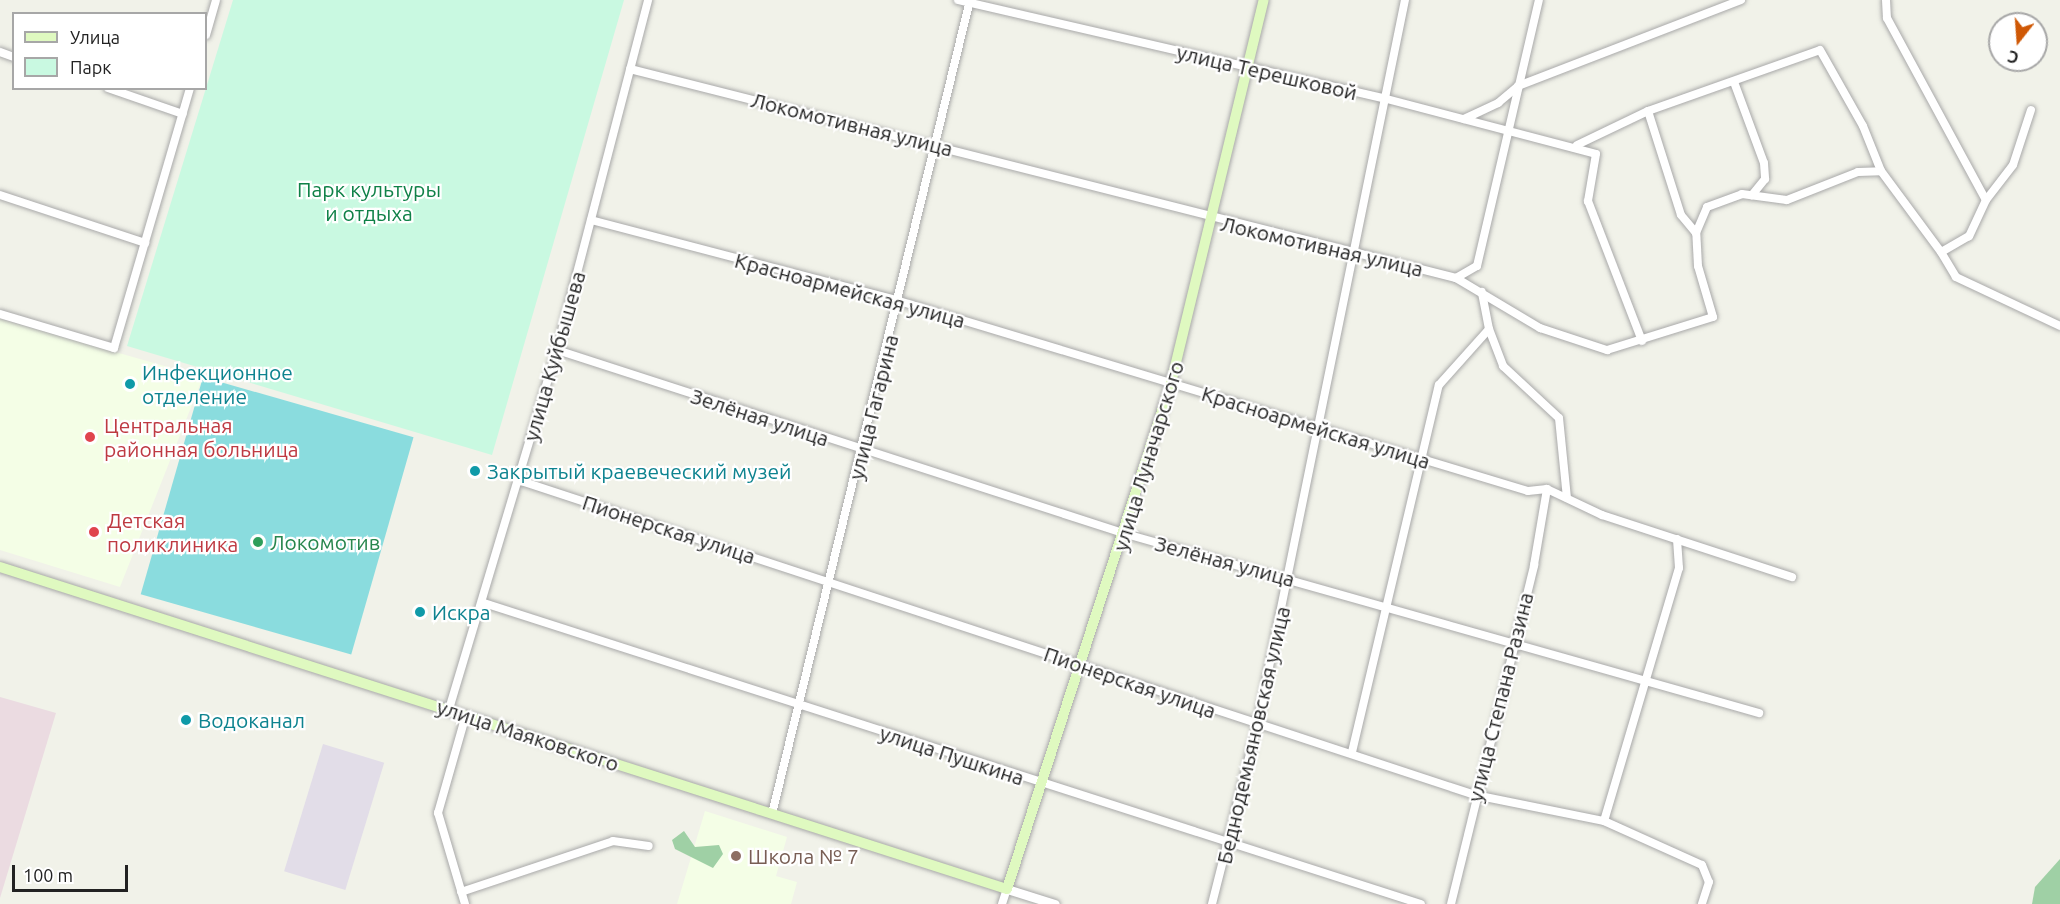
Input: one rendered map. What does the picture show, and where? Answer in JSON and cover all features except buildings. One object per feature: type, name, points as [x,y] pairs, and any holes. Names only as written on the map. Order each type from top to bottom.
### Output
[{"type":"main road","name":"улица Луначарского","points":[[1007,889],[1126,534],[1171,383],[1264,0]]},
{"type":"main road","name":"улица Маяковского","points":[[0,567],[1007,889]]},
{"type":"street","points":[[207,32],[216,0]]},
{"type":"street","name":"улица Куйбышева","points":[[449,710],[484,603],[557,350],[648,0]]},
{"type":"street","name":"улица Терешковой","points":[[958,0],[1577,145]]},
{"type":"street","name":"Беднодемьяновская улица","points":[[1212,904],[1232,842],[1257,726],[1316,427],[1357,250],[1383,98],[1405,0]]},
{"type":"street","points":[[1456,278],[1477,266],[1539,0]]},
{"type":"street","points":[[1464,119],[1498,103],[1518,86],[1741,0]]},
{"type":"street","points":[[1886,0],[1887,18],[1986,200]]},
{"type":"street","name":"улица Гагарина","points":[[772,814],[828,581],[864,451],[934,144],[970,2]]},
{"type":"street","points":[[1642,341],[1588,201],[1598,160],[1577,145],[1648,111],[1820,50],[1863,126],[1881,171],[1941,252],[1956,277],[2060,326]]},
{"type":"street","name":"Локомотивная улица","points":[[630,69],[934,144],[1210,220],[1357,250],[1456,278],[1540,328],[1607,351],[1713,317],[1698,266],[1696,233],[1707,207],[1752,195],[1787,200],[1858,172],[1881,171]]},
{"type":"street","points":[[1734,82],[1764,163],[1765,179],[1752,195]]},
{"type":"street","points":[[114,90],[183,114]]},
{"type":"street","points":[[0,314],[114,348],[189,90]]},
{"type":"street","points":[[1941,252],[1969,237],[1986,200],[2013,165],[2031,110]]},
{"type":"street","points":[[1648,111],[1681,215],[1696,233]]},
{"type":"street","points":[[0,195],[145,243]]},
{"type":"street","name":"Красноармейская улица","points":[[591,220],[898,301],[1528,491],[1547,489],[1677,540],[1792,577]]},
{"type":"street","points":[[1482,292],[1489,329],[1503,366],[1559,418],[1567,498]]},
{"type":"street","points":[[1352,752],[1387,606],[1418,459],[1439,385],[1489,329]]},
{"type":"street","name":"Зелёная улица","points":[[557,350],[1126,534],[1288,577],[1759,713]]},
{"type":"street","name":"Пионерская улица","points":[[518,480],[1082,665],[1257,726],[1352,752],[1475,795],[1604,821],[1702,865],[1709,882],[1702,904]]},
{"type":"street","name":"улица Степана Разина","points":[[1450,904],[1514,642],[1547,489]]},
{"type":"street","points":[[1604,821],[1649,680],[1679,568],[1677,540]]},
{"type":"street","name":"улица Пушкина","points":[[484,603],[798,706],[1232,842],[1421,904]]},
{"type":"street","points":[[465,904],[438,813],[466,715]]},
{"type":"street","points":[[461,892],[613,842],[649,846]]},
{"type":"street","name":"улица Луначарского","points":[[1002,904],[1007,889]]},
{"type":"street","name":"улица Маяковского","points":[[1007,889],[1055,904]]},
{"type":"shaded area","name":"Центральная районная больница","points":[[0,319],[203,377],[120,587],[0,550]]},
{"type":"shaded area","name":"Локомотив","points":[[203,377],[414,437],[351,655],[141,594]]},
{"type":"shaded area","points":[[0,697],[56,713],[0,898]]},
{"type":"shaded area","points":[[323,744],[384,763],[345,890],[284,871]]},
{"type":"shaded area","name":"Школа № 7","points":[[705,811],[787,837],[776,876],[797,882],[791,904],[677,904]]},
{"type":"green space","name":"Парк культуры и отдыха","points":[[233,0],[624,0],[492,455],[127,346]]},
{"type":"green space","points":[[684,831],[695,847],[719,845],[723,854],[713,868],[675,849],[672,840]]},
{"type":"green space","points":[[2060,859],[2060,904],[2032,904],[2035,887]]},
{"type":"place","name":"Инфекционное отделение","points":[[130,384]]},
{"type":"place","name":"Центральная районная больница","points":[[90,437]]},
{"type":"place","name":"Закрытый краевеческий музей","points":[[475,471]]},
{"type":"place","name":"Детская поликлиника","points":[[94,532]]},
{"type":"place","name":"Локомотив","points":[[258,542]]},
{"type":"place","name":"Искра","points":[[420,612]]},
{"type":"place","name":"Водоканал","points":[[186,720]]},
{"type":"place","name":"Школа № 7","points":[[736,856]]}]
